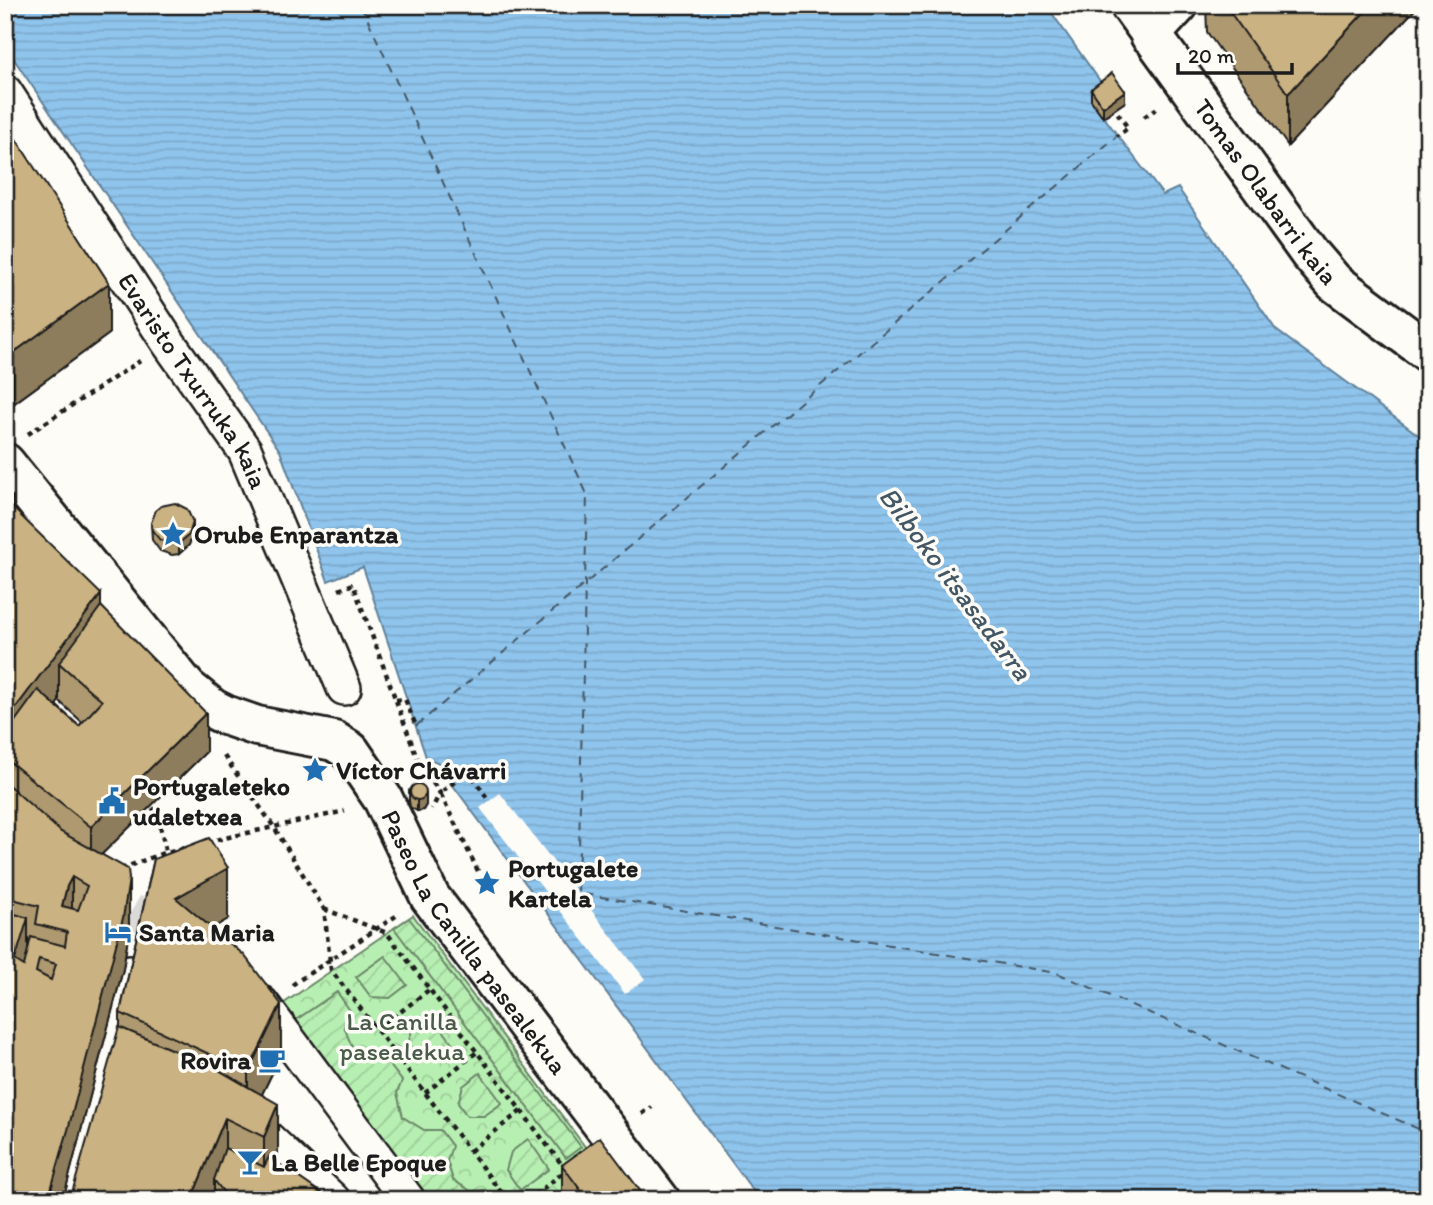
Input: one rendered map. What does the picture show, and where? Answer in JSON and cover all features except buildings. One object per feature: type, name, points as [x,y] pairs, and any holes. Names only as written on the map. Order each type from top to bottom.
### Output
[{"type":"street","points":[[1140,20],[1178,5]]},
{"type":"street","name":"Tomas Olabarri kaia","points":[[1140,20],[1310,254],[1334,282],[1428,352]]},
{"type":"street","name":"Evaristo Txurruka kaia","points":[[5,92],[168,342],[246,451],[344,688]]},
{"type":"street","name":"Paseo La Canilla pasealekua","points":[[12,452],[187,688],[225,715],[257,726],[334,741],[350,751],[383,799],[430,897],[660,1200]]},
{"type":"street","points":[[73,1200],[137,946]]},
{"type":"street","points":[[230,978],[262,1004],[408,1200]]},
{"type":"street","points":[[267,1138],[333,1200]]},
{"type":"path","points":[[1117,136],[1128,128],[1110,103],[1118,97]]},
{"type":"path","points":[[12,452],[168,342]]},
{"type":"path","points":[[353,584],[425,772],[440,793],[478,871]]},
{"type":"path","points":[[396,700],[405,699],[416,726]]},
{"type":"path","points":[[220,750],[274,827],[324,909],[331,970],[507,1200]]},
{"type":"path","points":[[429,815],[440,793],[469,771],[489,801]]},
{"type":"path","points":[[417,777],[425,772]]},
{"type":"path","points":[[146,801],[157,813],[166,852],[162,863]]},
{"type":"path","points":[[207,842],[349,810]]},
{"type":"path","points":[[114,872],[166,852],[193,845]]},
{"type":"path","points":[[324,909],[387,933],[566,1170],[529,1200]]},
{"type":"path","points":[[262,1004],[407,909]]},
{"type":"path","points":[[377,1030],[430,989]]},
{"type":"path","points":[[425,1093],[477,1052]]},
{"type":"path","points":[[470,1151],[521,1111]]},
{"type":"green space","name":"La Canilla pasealekua","points":[[413,915],[600,1167],[562,1196],[565,1200],[425,1200],[277,1008]]},
{"type":"green space","points":[[409,918],[581,1147],[566,1158],[394,928]]},
{"type":"green space","points":[[385,956],[407,985],[390,998],[371,997],[356,977]]},
{"type":"green space","points":[[337,992],[351,1012],[344,1026],[357,1053],[368,1058],[385,1059],[402,1081],[397,1093],[403,1117],[424,1130],[440,1130],[452,1146],[447,1161],[453,1180],[471,1191],[485,1190],[492,1200],[425,1200],[290,1024]]},
{"type":"green space","points":[[431,1014],[453,1044],[436,1057],[417,1056],[408,1043],[413,1028]]},
{"type":"green space","points":[[480,1073],[502,1103],[484,1116],[467,1116],[458,1103],[463,1086]]},
{"type":"green space","points":[[528,1139],[549,1169],[520,1190],[506,1170],[511,1152]]},
{"type":"water","name":"Bilboko itsasadarra","points":[[5,5],[1046,5],[1105,88],[1091,100],[1163,195],[1178,188],[1276,330],[1428,442],[1428,1200],[760,1200],[452,784],[441,764],[426,757],[363,567],[328,581],[280,451],[5,46]]},
{"type":"pier","points":[[500,793],[645,979],[625,994],[480,808]]},
{"type":"ferry route","points":[[361,5],[587,494],[578,893],[1057,973],[1428,1133]]},
{"type":"ferry route","points":[[416,726],[1117,136]]},
{"type":"tunnel","points":[[132,910],[182,939]]},
{"type":"place","name":"Orube Enparantza","points":[[173,534]]},
{"type":"place","name":"Víctor Chávarri","points":[[315,770]]},
{"type":"place","name":"Portugaleteko udaletxea","points":[[112,801]]},
{"type":"place","name":"Portugalete Kartela","points":[[487,883]]},
{"type":"place","name":"Santa Maria","points":[[118,932]]},
{"type":"place","name":"Rovira","points":[[272,1060]]},
{"type":"place","name":"La Belle Epoque","points":[[250,1162]]}]
